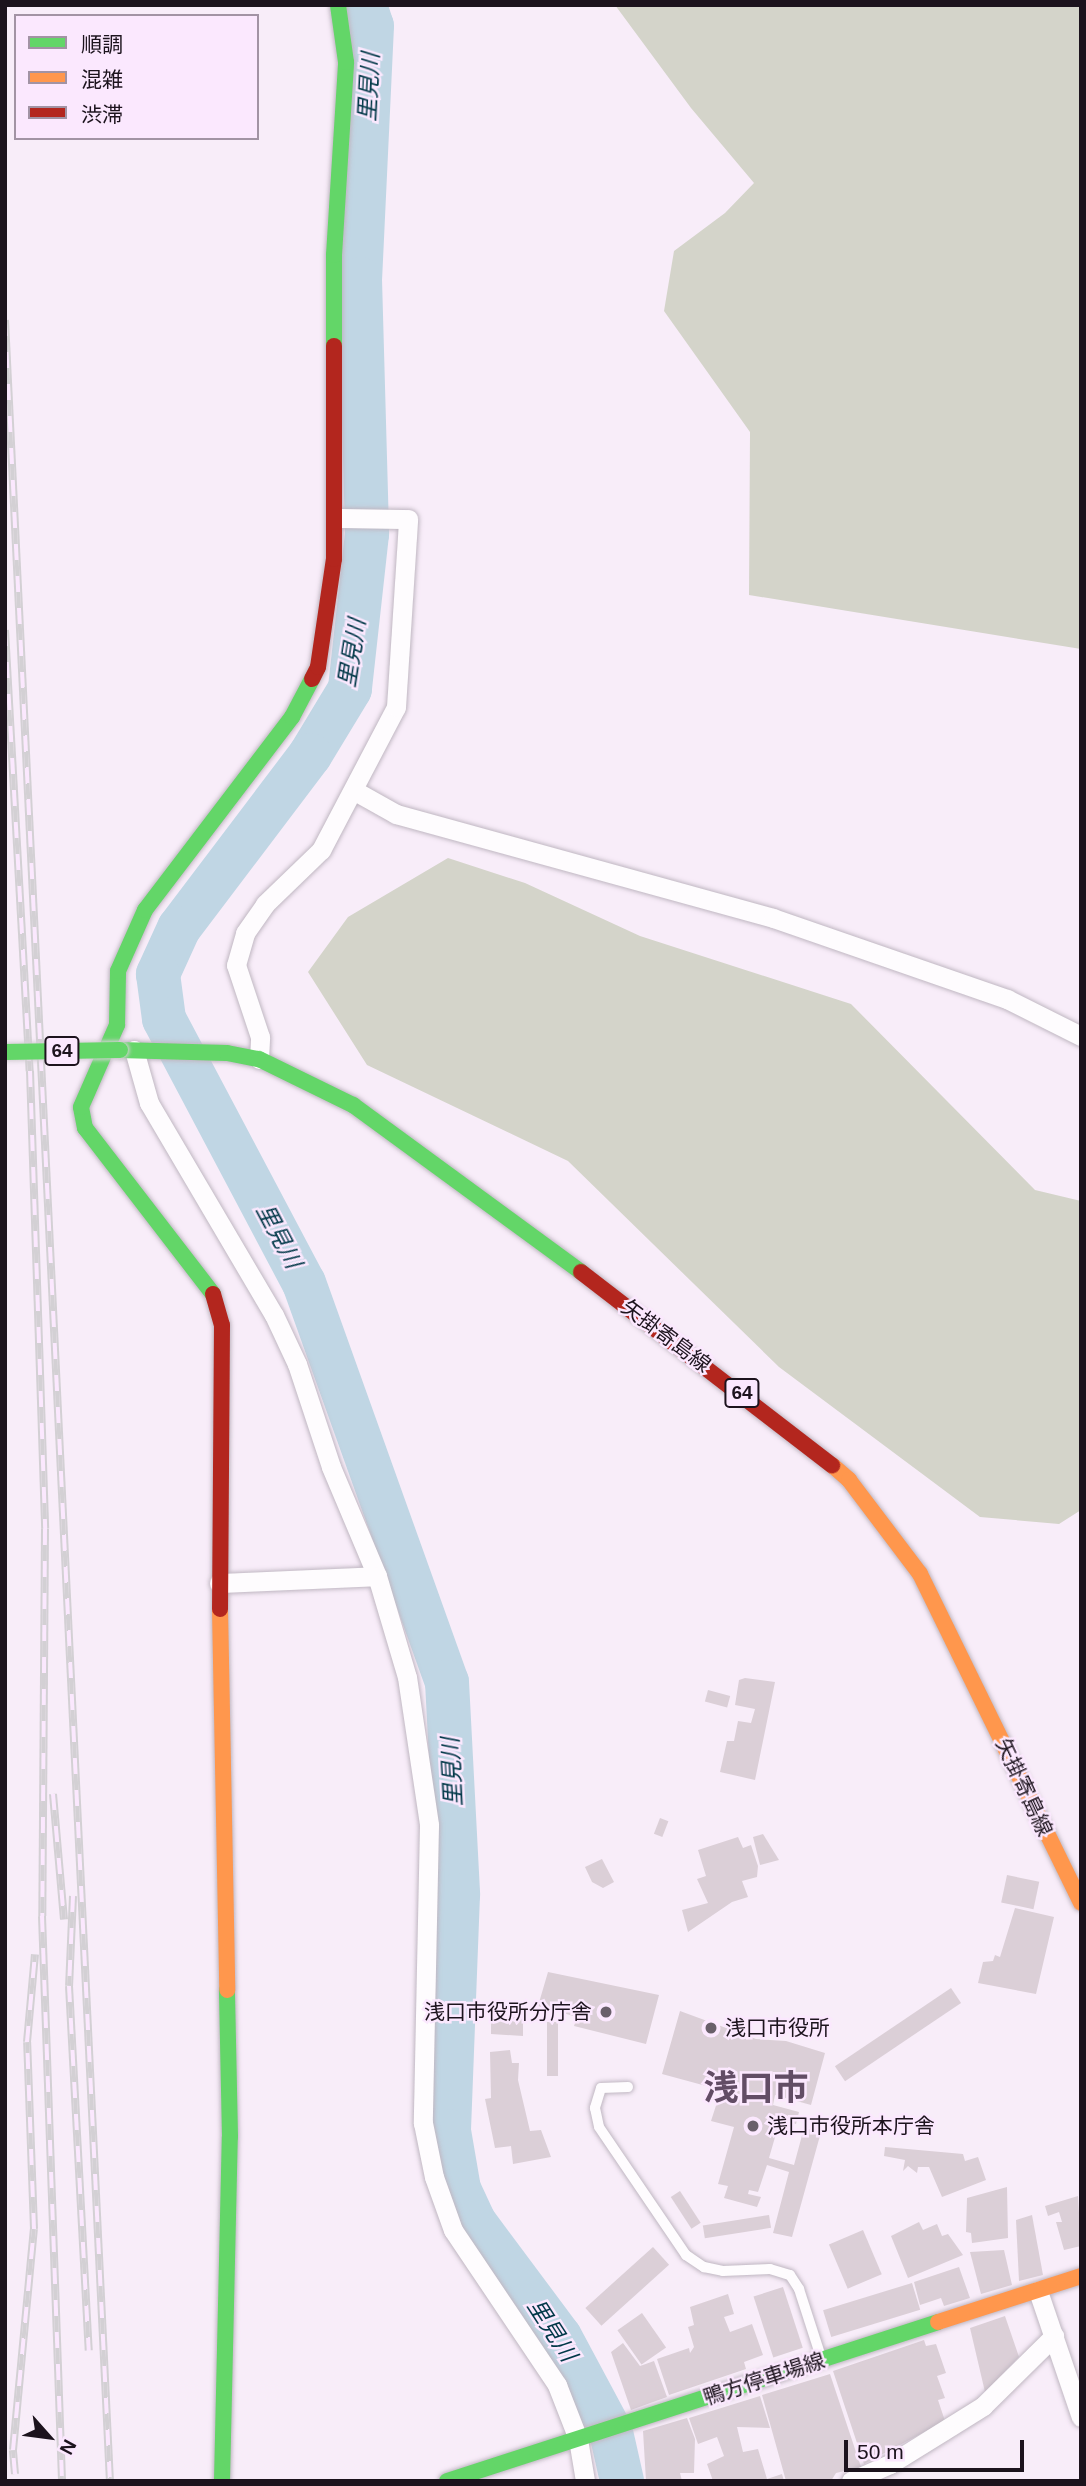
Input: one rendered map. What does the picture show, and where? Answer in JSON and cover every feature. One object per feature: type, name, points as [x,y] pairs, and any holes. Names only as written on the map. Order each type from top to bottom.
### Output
[{"type":"street","points":[[222,2481],[230,2137],[219,1583],[222,1325],[215,1297],[85,1128],[81,1107],[117,1025],[118,971],[145,910],[292,717],[318,667],[334,559],[334,255],[346,62],[338,5]]},
{"type":"street","points":[[260,1059],[260,1037],[236,965],[245,933],[265,904],[321,850],[355,791],[396,706],[408,519],[335,518]]},
{"type":"street","points":[[355,791],[396,814],[773,918],[1007,999],[1081,1035]]},
{"type":"street","points":[[135,1050],[149,1103],[280,1327],[377,1576],[407,1677],[429,1825],[423,2123],[434,2177],[453,2230],[557,2385],[585,2437],[585,2481]]},
{"type":"street","name":"矢掛寄島線","points":[[135,1050],[227,1054],[260,1059],[353,1104],[412,1144],[805,1441],[849,1480],[884,1521],[925,1585],[1081,1903]]},
{"type":"street","name":"64","points":[[5,1052],[135,1050]]},
{"type":"street","points":[[219,1583],[377,1576]]},
{"type":"street","name":"鴨方停車場線","points":[[447,2481],[1081,2276]]},
{"type":"street","points":[[1038,2291],[1081,2417]]},
{"type":"street","points":[[851,2481],[890,2464],[983,2406],[1054,2336]]},
{"type":"lane","points":[[628,2087],[601,2088],[595,2108],[599,2127],[686,2255],[704,2267],[723,2272],[770,2269],[790,2275],[822,2361]]},
{"type":"shaded area","points":[[615,5],[1081,5],[1081,649],[749,595],[750,432],[664,311],[674,251],[725,213],[754,183],[691,108]]},
{"type":"shaded area","points":[[448,858],[525,883],[640,936],[851,1004],[1035,1190],[1081,1201],[1081,1510],[1059,1524],[980,1517],[779,1367],[568,1161],[367,1065],[308,972],[348,917]]},
{"type":"building","points":[[745,1678],[775,1682],[755,1780],[720,1772],[727,1741],[734,1741],[738,1721],[751,1723],[755,1709],[735,1705],[739,1680]]},
{"type":"building","points":[[708,1690],[730,1696],[727,1708],[705,1702]]},
{"type":"building","points":[[660,1818],[668,1821],[662,1837],[654,1834]]},
{"type":"building","points":[[763,1834],[779,1860],[760,1865],[753,1837]]},
{"type":"building","points":[[738,1837],[743,1848],[751,1845],[758,1866],[757,1877],[742,1881],[748,1897],[732,1902],[688,1932],[682,1910],[708,1903],[697,1879],[706,1876],[698,1850]]},
{"type":"building","points":[[602,1859],[614,1882],[603,1888],[592,1882],[585,1867]]},
{"type":"building","points":[[1007,1875],[1039,1882],[1033,1909],[1001,1902]]},
{"type":"building","points":[[1015,1908],[1054,1917],[1036,1994],[978,1983],[983,1962],[993,1961],[995,1955],[1000,1957]]},
{"type":"building","name":"浅口市役所分庁舎","points":[[548,1972],[659,1995],[646,2044],[574,2026],[577,2017],[538,2006]]},
{"type":"building","points":[[951,1988],[961,2003],[845,2081],[835,2066]]},
{"type":"building","name":"浅口市役所本庁舎","points":[[680,2011],[756,2039],[786,2041],[825,2053],[811,2105],[775,2095],[773,2105],[799,2112],[796,2124],[780,2120],[769,2158],[794,2165],[804,2128],[821,2132],[792,2237],[773,2233],[789,2172],[767,2165],[758,2192],[749,2190],[748,2194],[761,2197],[757,2207],[724,2198],[728,2186],[718,2184],[734,2127],[711,2121],[721,2090],[662,2074]]},
{"type":"building","points":[[509,2017],[523,2018],[523,2036],[491,2034],[491,2021],[509,2022]]},
{"type":"building","points":[[547,2022],[558,2022],[558,2076],[547,2076]]},
{"type":"building","points":[[510,2050],[512,2063],[519,2063],[518,2080],[530,2131],[541,2130],[551,2157],[513,2164],[511,2146],[495,2148],[485,2099],[491,2098],[490,2052]]},
{"type":"building","points":[[885,2147],[963,2154],[965,2161],[978,2157],[986,2180],[942,2197],[929,2167],[918,2167],[917,2173],[908,2166],[903,2171],[905,2160],[884,2156]]},
{"type":"building","points":[[1007,2187],[1008,2238],[972,2243],[971,2233],[966,2232],[967,2198]]},
{"type":"building","points":[[680,2191],[701,2223],[691,2229],[671,2197]]},
{"type":"building","points":[[1078,2196],[1081,2246],[1064,2250],[1056,2222],[1062,2222],[1059,2212],[1048,2216],[1045,2206]]},
{"type":"building","points":[[769,2215],[771,2228],[705,2238],[703,2225]]},
{"type":"building","points":[[1032,2215],[1043,2275],[1019,2281],[1016,2220]]},
{"type":"building","points":[[919,2222],[923,2230],[937,2224],[942,2236],[948,2234],[963,2255],[908,2278],[891,2236]]},
{"type":"building","points":[[863,2230],[882,2274],[848,2289],[829,2244]]},
{"type":"building","points":[[653,2247],[669,2265],[601,2326],[585,2308]]},
{"type":"building","points":[[1004,2250],[1012,2285],[981,2294],[970,2252]]},
{"type":"building","points":[[959,2267],[970,2298],[944,2306],[941,2298],[920,2305],[914,2282]]},
{"type":"building","points":[[912,2283],[920,2310],[831,2337],[823,2310]]},
{"type":"building","points":[[783,2287],[803,2348],[773,2357],[754,2297]]},
{"type":"building","points":[[728,2294],[734,2314],[724,2317],[730,2332],[752,2324],[763,2355],[744,2362],[746,2369],[669,2395],[657,2359],[689,2348],[690,2353],[694,2347],[688,2327],[694,2325],[690,2307]]},
{"type":"building","points":[[642,2313],[666,2347],[642,2365],[617,2330]]},
{"type":"building","points":[[1005,2316],[1019,2357],[985,2392],[970,2328]]},
{"type":"building","points":[[924,2340],[926,2346],[936,2344],[946,2373],[937,2376],[945,2398],[938,2400],[945,2421],[864,2464],[833,2371]]},
{"type":"building","points":[[623,2343],[640,2366],[654,2361],[667,2397],[631,2410],[611,2352]]},
{"type":"building","points":[[830,2374],[861,2467],[836,2473],[831,2481],[786,2481],[762,2395]]},
{"type":"building","points":[[760,2396],[770,2428],[737,2427],[743,2452],[758,2449],[767,2479],[782,2474],[784,2481],[713,2481],[707,2464],[724,2456],[717,2437],[698,2444],[689,2418]]},
{"type":"building","points":[[687,2418],[695,2439],[694,2473],[680,2473],[682,2481],[646,2481],[643,2431]]},
{"type":"waterway","name":"里見川","points":[[365,5],[372,26],[360,279],[367,534],[350,689],[310,755],[179,928],[158,974],[164,1019],[304,1283],[447,1682],[458,1895],[449,2131],[459,2189],[475,2223],[560,2337],[611,2432],[622,2481]]},
{"type":"railway","points":[[5,320],[110,2481]]},
{"type":"railway","points":[[5,630],[30,1071],[45,1529],[42,1916],[62,2481]]},
{"type":"railway","points":[[53,1794],[64,1920]]},
{"type":"railway","points":[[73,1896],[69,1986],[89,2350]]},
{"type":"railway","points":[[15,2474],[13,2450],[34,2229],[27,2042],[35,1954]]},
{"type":"traffic: fast","points":[[334,346],[334,255],[346,62],[338,5]]},
{"type":"traffic: fast","points":[[213,1294],[85,1128],[81,1107],[117,1025],[118,971],[145,910],[292,717],[312,679]]},
{"type":"traffic: fast","points":[[120,1050],[227,1053],[259,1059],[353,1105],[581,1272]]},
{"type":"traffic: fast","points":[[5,1052],[120,1050]]},
{"type":"traffic: fast","points":[[222,2481],[230,2137],[227,1990]]},
{"type":"traffic: fast","points":[[447,2481],[938,2322]]},
{"type":"traffic: slow","points":[[832,1465],[849,1480],[920,1574],[1081,1903]]},
{"type":"traffic: slow","points":[[220,1609],[227,1990]]},
{"type":"traffic: slow","points":[[938,2322],[1081,2276]]},
{"type":"traffic: jam","points":[[312,679],[318,667],[334,559],[334,346]]},
{"type":"traffic: jam","points":[[581,1272],[832,1465]]},
{"type":"traffic: jam","points":[[213,1294],[222,1325],[220,1609]]},
{"type":"place","name":"浅口市役所分庁舎","points":[[606,2012]]},
{"type":"place","name":"浅口市役所","points":[[711,2028]]},
{"type":"place","name":"浅口市役所本庁舎","points":[[753,2126]]},
{"type":"district","name":"浅口市","points":[[756,2088]]}]
